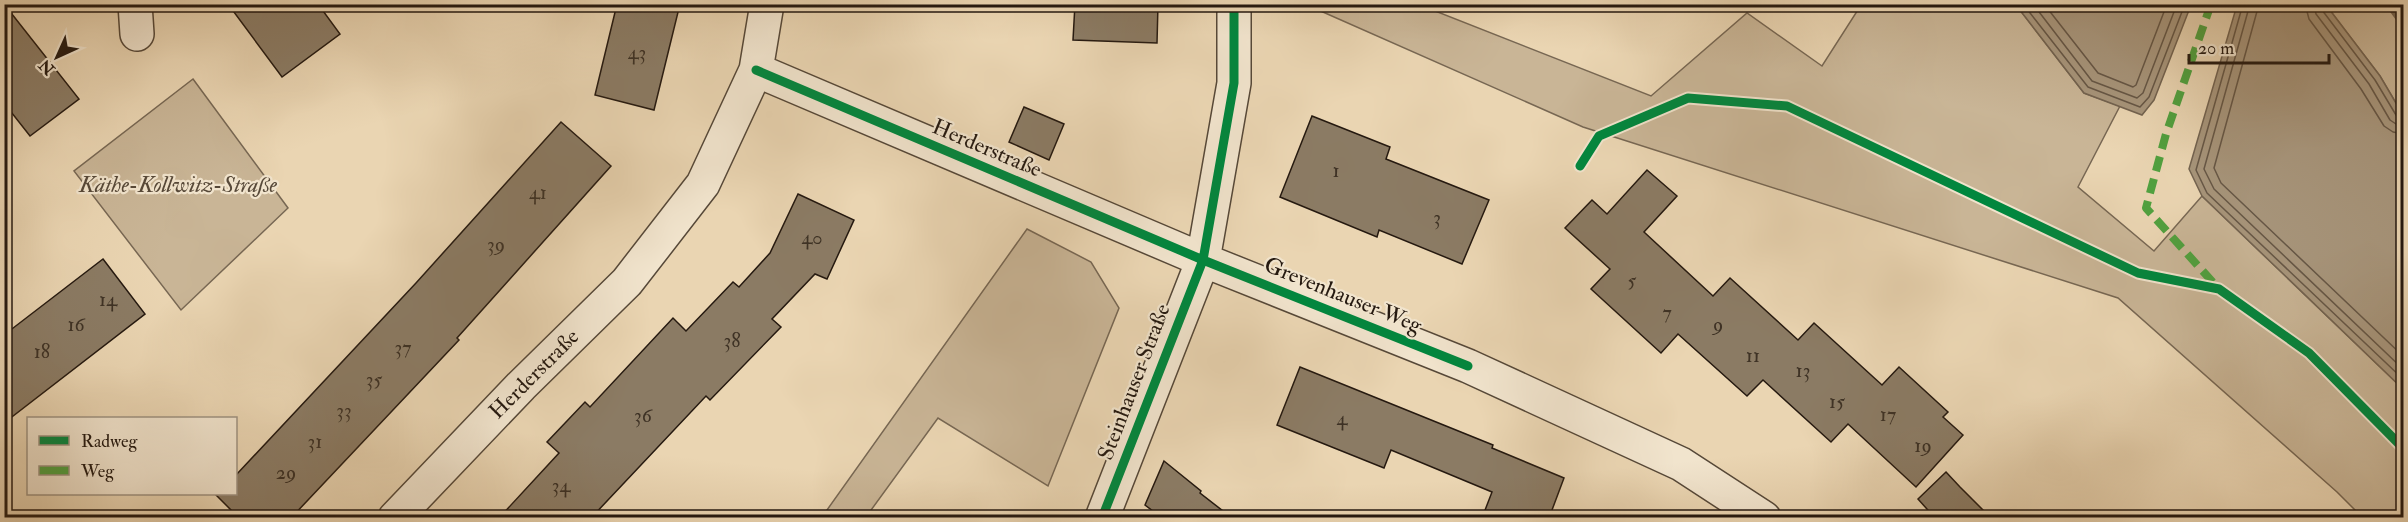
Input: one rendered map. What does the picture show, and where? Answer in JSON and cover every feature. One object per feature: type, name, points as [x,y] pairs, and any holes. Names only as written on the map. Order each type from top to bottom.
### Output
[{"type":"street","name":"Herderstraße","points":[[395,518],[521,386],[627,282],[703,184],[756,70],[767,4]]},
{"type":"street","name":"Steinhauser Straße","points":[[1102,518],[1203,260],[1234,83],[1234,4]]},
{"type":"street","name":"Herderstraße","points":[[756,70],[1203,260]]},
{"type":"street","name":"Grevenhauser Weg","points":[[1203,260],[1468,366],[1682,464],[1764,518]]},
{"type":"green space","points":[[1307,5],[1420,5],[1651,96],[1747,13],[1822,66],[1861,5],[2016,5],[2084,93],[2120,106],[2078,187],[2154,251],[2202,196],[2403,389],[2403,517],[2362,517],[2337,492],[2118,298],[1583,127]]},
{"type":"green space","points":[[2326,5],[2403,5],[2403,115],[2380,76]]},
{"type":"green space","name":"Käthe-Kollwitz-Straße","points":[[193,79],[288,208],[181,310],[74,171]]},
{"type":"green space","points":[[1027,229],[1091,262],[1119,308],[1048,486],[938,418],[866,517],[822,517]]},
{"type":"water","points":[[2016,5],[2191,5],[2154,100],[2142,115],[2084,93]]},
{"type":"water","points":[[2237,5],[2326,5],[2380,76],[2403,115],[2403,389],[2202,196],[2189,169]]},
{"type":"building","points":[[4,4],[79,99],[30,136],[4,103]]},
{"type":"building","points":[[228,4],[318,4],[340,34],[282,77]]},
{"type":"building","points":[[617,4],[680,4],[654,110],[595,95]]},
{"type":"building","points":[[1075,4],[1158,4],[1157,43],[1073,40]]},
{"type":"building","points":[[1024,107],[1064,124],[1049,160],[1009,142]]},
{"type":"building","points":[[1312,116],[1390,147],[1386,159],[1489,200],[1462,264],[1379,230],[1377,237],[1280,197]]},
{"type":"building","points":[[561,122],[611,166],[457,338],[459,340],[291,518],[239,518],[216,495],[237,495],[237,474],[416,283]]},
{"type":"building","points":[[1647,170],[1677,196],[1644,232],[1713,296],[1730,278],[1798,340],[1814,323],[1882,385],[1899,367],[1948,412],[1943,417],[1963,435],[1916,487],[1848,424],[1831,442],[1763,380],[1747,396],[1678,334],[1661,353],[1591,289],[1610,269],[1565,228],[1592,200],[1607,214]]},
{"type":"building","points":[[798,194],[854,220],[827,279],[815,274],[772,319],[781,327],[710,400],[706,396],[591,518],[499,518],[559,453],[547,442],[585,402],[590,407],[673,318],[686,331],[733,282],[739,287],[770,253]]},
{"type":"building","points":[[103,259],[145,314],[4,423],[4,335]]},
{"type":"building","points":[[1300,367],[1493,445],[1492,448],[1564,478],[1549,518],[1482,518],[1492,492],[1391,450],[1384,468],[1277,425]]},
{"type":"building","points":[[1164,461],[1232,518],[1162,518],[1145,505]]},
{"type":"building","points":[[1946,472],[1991,518],[1935,518],[1918,499]]},
{"type":"waterway","points":[[2393,4],[2404,19]]},
{"type":"marked path","points":[[2211,4],[2166,134],[2146,208],[2218,288]]},
{"type":"cycle path","points":[[1102,518],[1203,260],[1234,83],[1234,4]]},
{"type":"cycle path","points":[[756,70],[1203,260],[1468,366]]},
{"type":"cycle path","points":[[1580,166],[1599,136],[1688,98],[1787,106],[2138,273],[2219,289],[2309,353],[2404,449]]}]
